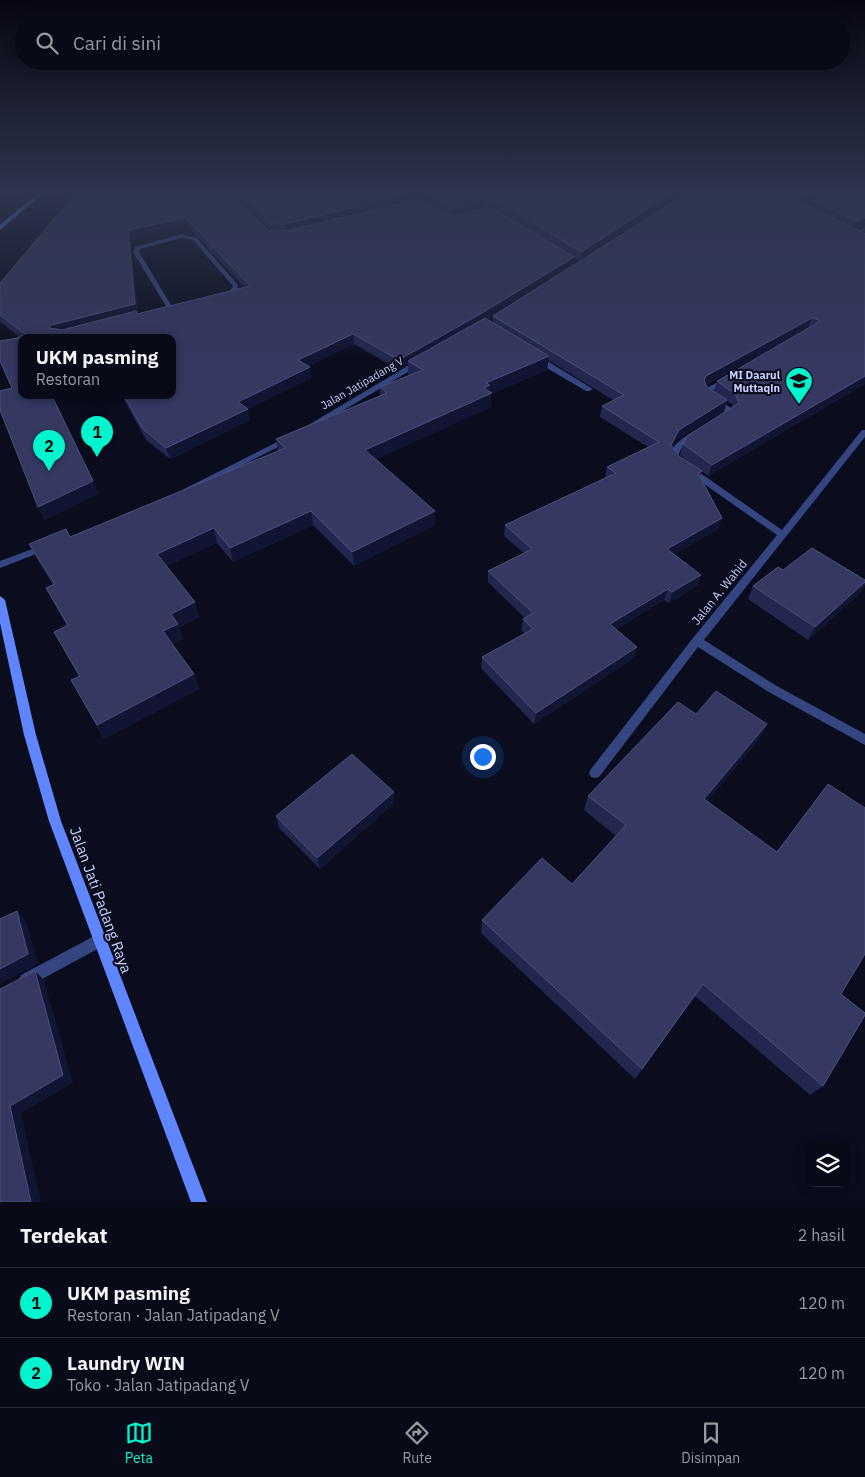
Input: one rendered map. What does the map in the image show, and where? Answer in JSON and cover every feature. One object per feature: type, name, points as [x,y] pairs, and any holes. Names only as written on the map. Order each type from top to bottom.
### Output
[{"type":"street","points":[[138,248],[136,252],[171,310]]},
{"type":"street","points":[[203,248],[236,286],[230,293],[216,298]]},
{"type":"street","points":[[162,313],[180,308]]},
{"type":"street","points":[[532,355],[589,389]]},
{"type":"street","name":"Jalan Jatipadang V","points":[[305,430],[430,356]]},
{"type":"street","points":[[712,424],[730,412],[728,408],[708,394],[707,390],[735,374]]},
{"type":"street","points":[[704,429],[680,444],[674,455],[680,463],[783,535]]},
{"type":"street","name":"Jalan A. Wahid","points":[[865,432],[697,641],[771,688],[865,740]]},
{"type":"street","points":[[180,493],[297,434]]},
{"type":"street","points":[[0,565],[54,544]]},
{"type":"street","name":"Jalan Jati Padang Raya","points":[[0,600],[30,735],[55,822],[98,941],[199,1202]]},
{"type":"street","points":[[595,773],[697,641]]},
{"type":"street","points":[[17,984],[98,941]]},
{"type":"building","points":[[30,248],[130,248],[135,304],[52,325],[49,328],[62,330],[136,311],[137,314],[250,286],[214,248],[559,248],[574,257],[482,313],[399,360],[353,334],[298,360],[310,367],[238,402],[248,409],[166,448],[143,429],[126,399],[176,399],[176,334],[25,334],[0,315],[0,283]]},
{"type":"building","points":[[575,248],[587,248],[581,252]]},
{"type":"building","points":[[601,248],[865,248],[865,376],[712,465],[683,444],[687,436],[739,403],[735,394],[717,381],[819,322],[819,320],[812,318],[706,376],[704,380],[707,387],[727,400],[679,430],[671,445],[679,456],[702,471],[698,473],[722,518],[667,549],[701,575],[672,592],[668,589],[610,624],[637,647],[536,713],[482,657],[533,629],[523,619],[533,613],[488,571],[532,549],[505,525],[616,473],[607,467],[659,442],[602,406],[624,395],[493,316]]},
{"type":"building","points":[[485,318],[549,356],[486,383],[490,385],[484,388],[492,393],[365,450],[435,511],[352,552],[311,511],[230,548],[214,528],[157,554],[195,602],[171,614],[178,624],[163,631],[194,674],[97,725],[71,680],[80,676],[54,632],[68,625],[46,588],[55,584],[29,544],[66,529],[70,537],[285,448],[276,439],[387,393],[380,387],[423,370],[408,361]]},
{"type":"building","points":[[17,338],[18,399],[53,399],[93,481],[38,507],[0,410],[0,391],[12,388],[0,361],[0,341]]},
{"type":"building","points":[[812,548],[865,580],[815,627],[753,586],[778,567],[783,570]]},
{"type":"building","points":[[716,691],[767,724],[704,799],[777,852],[828,784],[865,808],[865,954],[841,994],[865,1013],[865,1015],[823,1086],[703,984],[642,1069],[482,920],[542,858],[572,884],[626,825],[588,796],[678,702],[696,714]]},
{"type":"building","points":[[352,754],[394,792],[317,858],[276,816]]},
{"type":"building","points":[[17,911],[28,954],[0,969],[0,919]]},
{"type":"building","points":[[35,971],[63,1075],[10,1106],[31,1202],[0,1202],[0,989]]},
{"type":"place","name":"MI Daarul Muttaqin","points":[[799,405]]},
{"type":"place","name":"UKM pasming","points":[[97,457]]},
{"type":"place","name":"Laundry WIN","points":[[49,471]]}]
